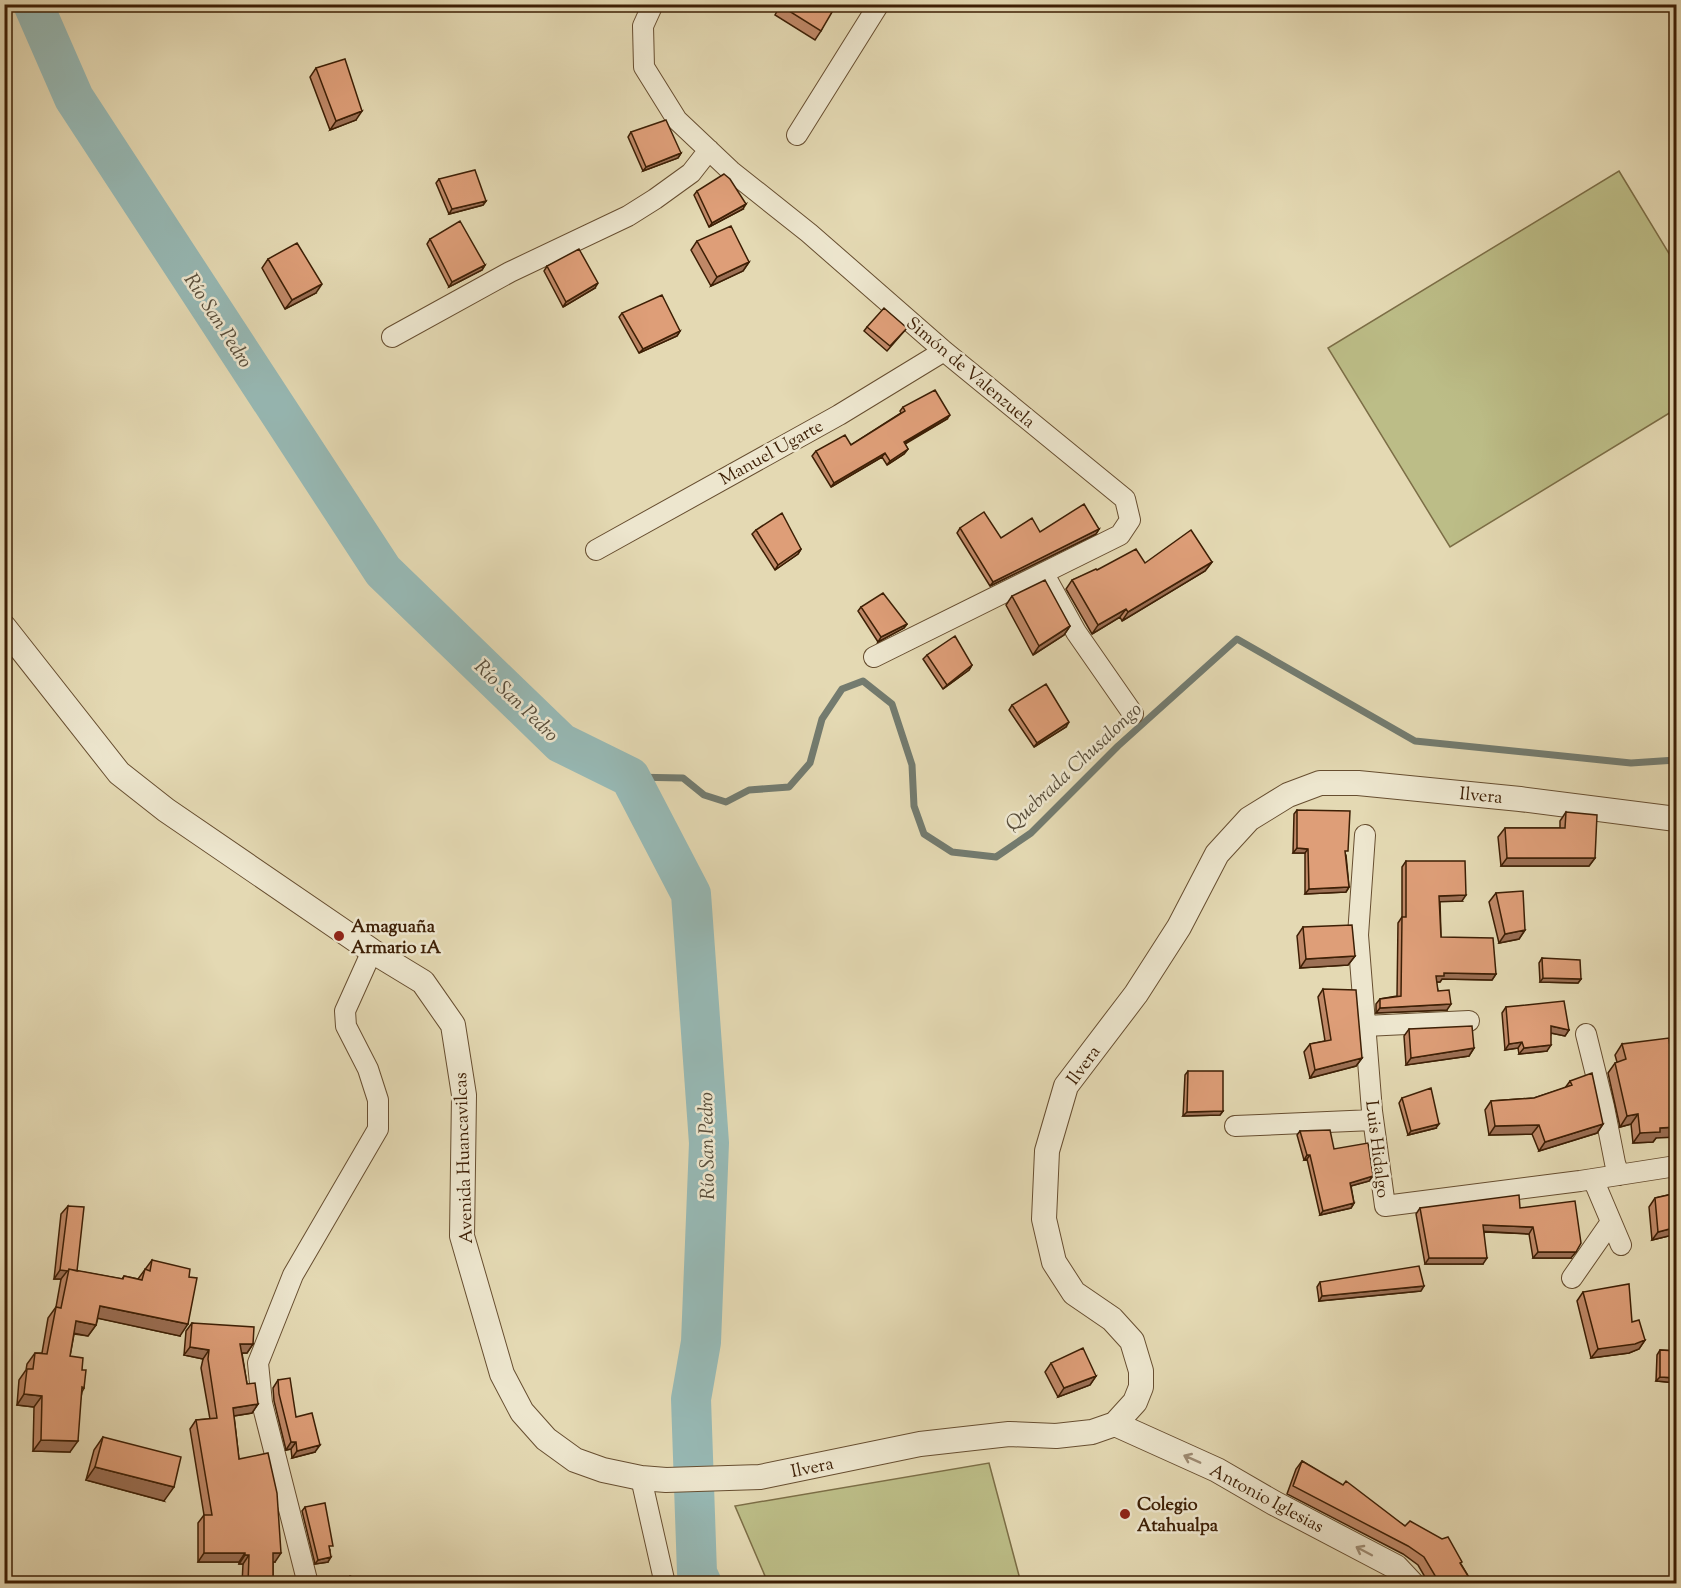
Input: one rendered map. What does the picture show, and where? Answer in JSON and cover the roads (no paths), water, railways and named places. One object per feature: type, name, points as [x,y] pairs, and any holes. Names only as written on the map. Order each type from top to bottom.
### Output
[{"type":"street","name":"Simón de Valenzuela","points":[[653,4],[643,26],[644,67],[676,120],[731,171],[809,233],[944,351],[1125,499],[1130,520],[1120,535],[874,657]]},
{"type":"street","points":[[797,135],[879,4]]},
{"type":"street","points":[[392,337],[510,272],[637,210],[691,173],[709,150]]},
{"type":"street","name":"Manuel Ugarte","points":[[596,550],[839,415],[944,351]]},
{"type":"street","points":[[1044,574],[1076,632],[1133,714]]},
{"type":"street","name":"Avenida Huancavilcas","points":[[4,627],[119,773],[166,810],[372,951],[423,982],[453,1025],[464,1095],[462,1236],[502,1374],[522,1412],[546,1439],[575,1460],[603,1470],[641,1478],[666,1480],[760,1477]]},
{"type":"street","name":"Ilvera","points":[[760,1477],[808,1469],[920,1444],[1010,1434],[1056,1436],[1092,1432],[1115,1424],[1136,1402],[1141,1387],[1141,1371],[1132,1341],[1112,1319],[1074,1293],[1054,1262],[1044,1219],[1047,1151],[1066,1086],[1136,994],[1179,927],[1217,854],[1249,819],[1288,795],[1320,783],[1339,783],[1520,799],[1677,819]]},
{"type":"street","name":"Luis Hidalgo","points":[[1365,835],[1358,935],[1373,1120],[1384,1206],[1677,1166]]},
{"type":"street","points":[[308,1584],[262,1403],[258,1363],[292,1275],[378,1129],[378,1100],[368,1069],[346,1026],[345,1011],[372,951]]},
{"type":"street","points":[[1365,1026],[1469,1021]]},
{"type":"street","points":[[1586,1034],[1619,1175]]},
{"type":"street","points":[[1235,1126],[1373,1120]]},
{"type":"street","points":[[1593,1179],[1621,1245]]},
{"type":"street","points":[[1572,1278],[1611,1222]]},
{"type":"street","name":"Antonio Iglesias","points":[[1115,1424],[1217,1470],[1395,1568],[1412,1584]]},
{"type":"street","points":[[641,1478],[664,1584]]},
{"type":"waterway","name":"Río San Pedro","points":[[33,4],[74,98],[383,571],[561,743],[630,777],[691,894],[709,1143],[701,1342],[691,1399],[697,1573],[702,1584]]},
{"type":"waterway","name":"Quebrada Chusalongo","points":[[630,777],[683,778],[704,795],[726,802],[749,790],[789,787],[810,763],[822,719],[842,689],[863,681],[892,704],[912,765],[914,806],[924,834],[952,852],[996,857],[1031,833],[1118,746],[1237,639],[1415,741],[1631,763],[1676,760]]},
{"type":"place","name":"Amaguaña Armario 1A","points":[[339,936]]},
{"type":"place","name":"Colegio Atahualpa","points":[[1125,1514]]}]
